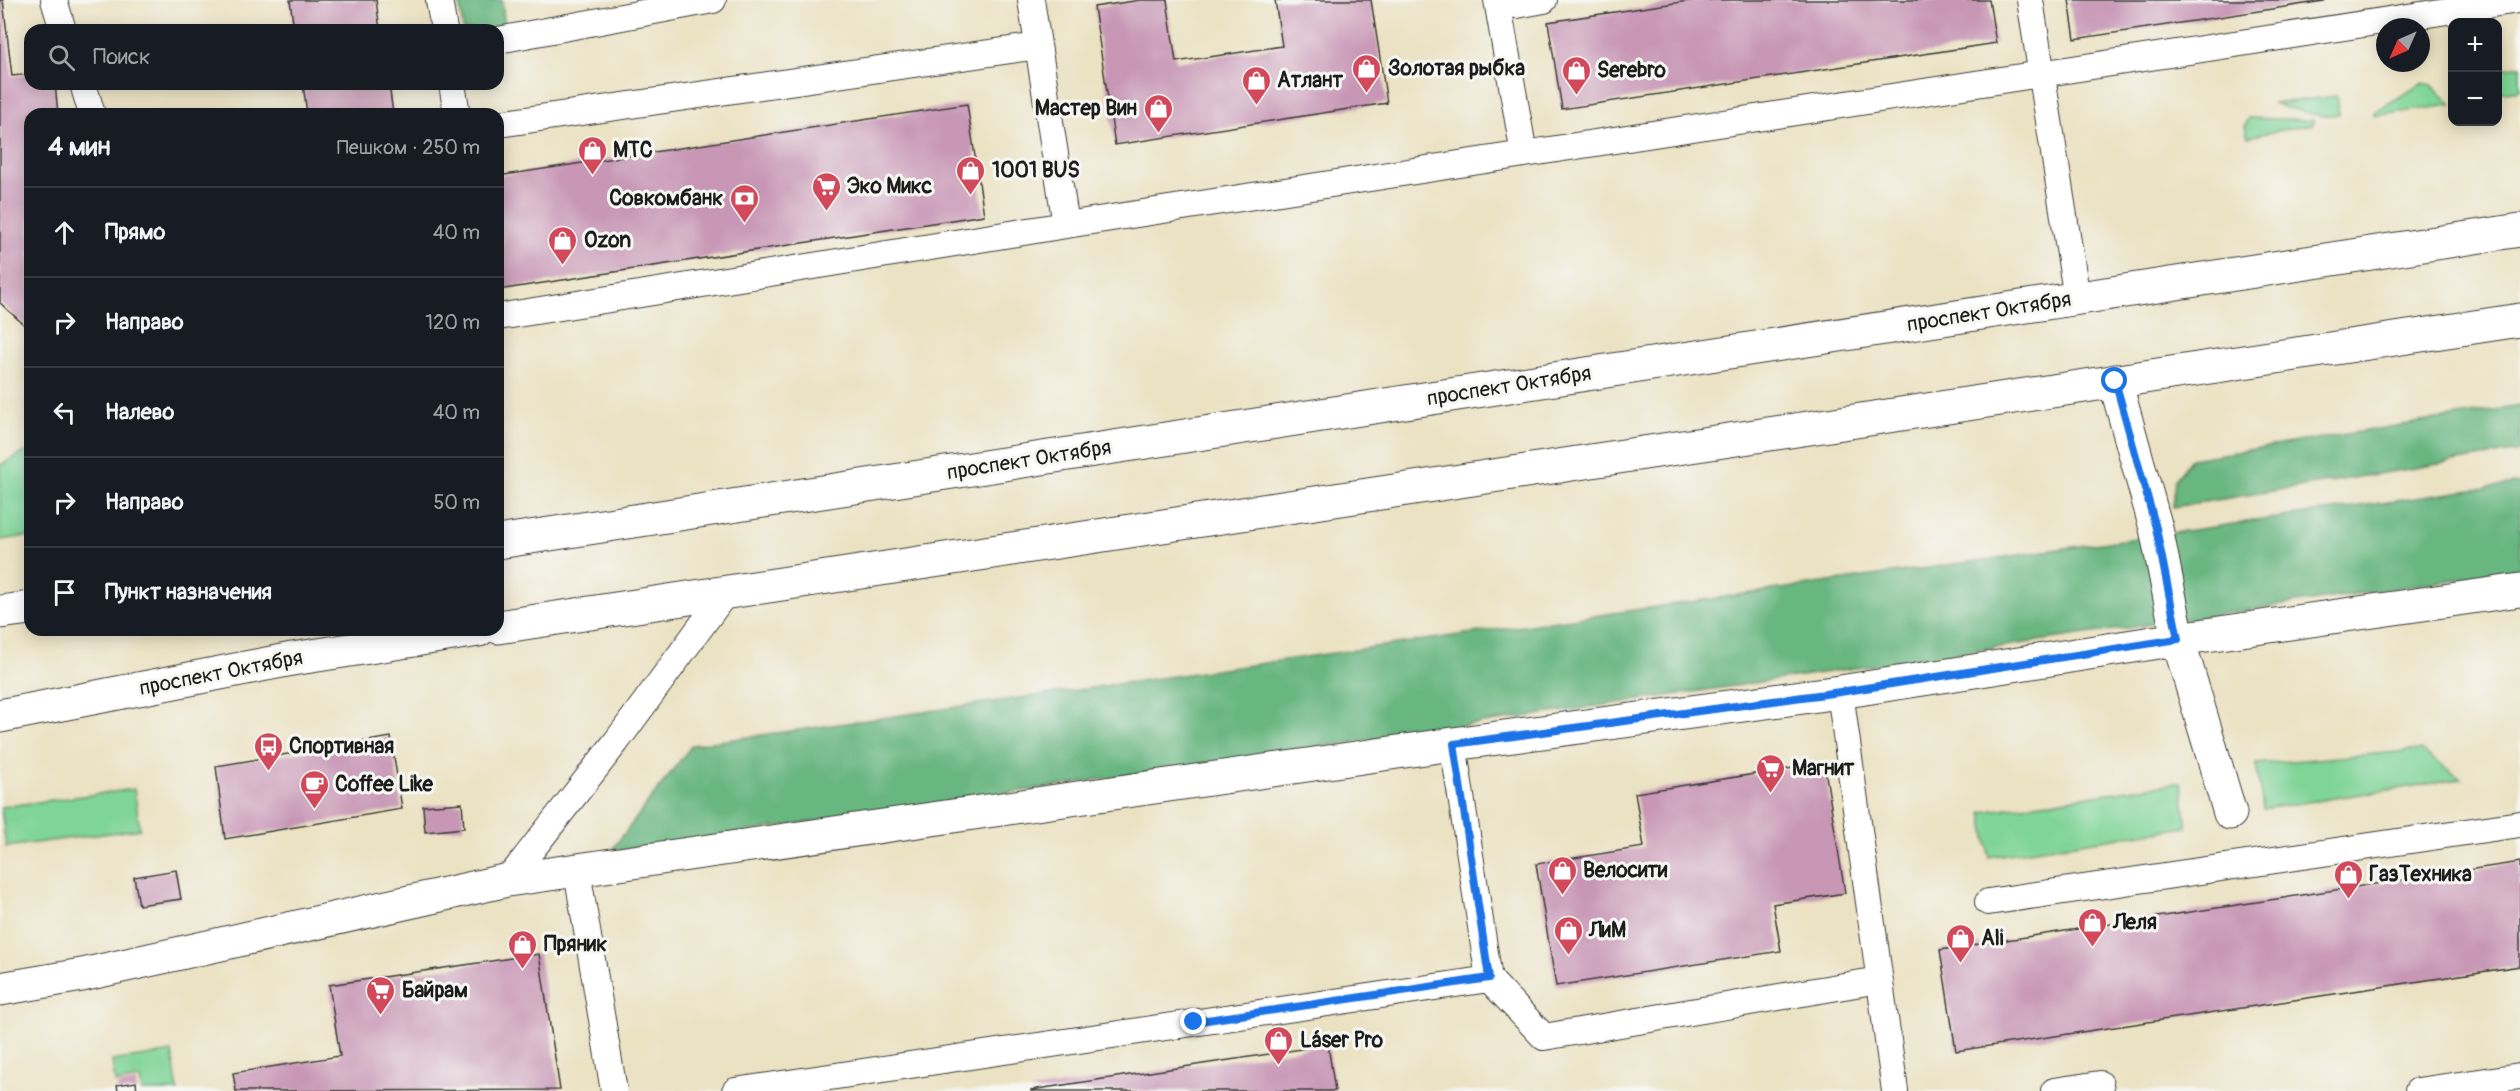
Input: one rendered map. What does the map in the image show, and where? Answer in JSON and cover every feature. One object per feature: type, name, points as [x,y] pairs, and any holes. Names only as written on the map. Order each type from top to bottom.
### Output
[{"type":"main road","name":"проспект Октября","points":[[504,541],[2520,230]]},
{"type":"main road","points":[[504,626],[2520,320]]},
{"type":"main road","points":[[2115,381],[2156,528],[2178,639],[2230,813]]},
{"type":"main road","points":[[0,989],[82,975],[508,880],[1454,744],[1840,692],[2178,639],[2520,590]]},
{"type":"main road","points":[[0,612],[24,609]]},
{"type":"main road","name":"проспект Октября","points":[[0,716],[292,659],[440,636]]},
{"type":"lane","points":[[54,0],[61,24]]},
{"type":"lane","points":[[439,0],[443,24]]},
{"type":"lane","points":[[504,39],[713,0]]},
{"type":"lane","points":[[1031,0],[1066,225]]},
{"type":"lane","points":[[1524,154],[1507,2],[1544,0]]},
{"type":"lane","points":[[2030,0],[2040,75],[2077,298]]},
{"type":"lane","points":[[504,316],[1066,225],[2518,0]]},
{"type":"lane","points":[[504,123],[1038,46]]},
{"type":"lane","points":[[84,90],[90,108]]},
{"type":"lane","points":[[453,90],[456,108]]},
{"type":"lane","points":[[508,880],[616,742],[727,591]]},
{"type":"lane","points":[[1840,692],[1895,1091]]},
{"type":"lane","points":[[1454,744],[1489,978],[1544,1037],[1879,980]]},
{"type":"lane","points":[[1988,902],[2520,824]]},
{"type":"lane","points":[[576,871],[614,1091]]},
{"type":"lane","points":[[735,1091],[1489,978]]},
{"type":"lane","points":[[2418,1091],[2520,1076]]},
{"type":"lane","points":[[2054,1091],[2100,1084],[2101,1091]]},
{"type":"green space","points":[[459,0],[502,0],[505,27],[504,24],[462,24]]},
{"type":"green space","points":[[2520,66],[2520,90],[2502,92],[2502,69]]},
{"type":"green space","points":[[2423,83],[2431,85],[2448,102],[2448,105],[2374,116],[2374,112]]},
{"type":"green space","points":[[2336,96],[2339,114],[2321,116],[2272,104]]},
{"type":"green space","points":[[2249,118],[2313,120],[2313,124],[2248,137],[2245,126]]},
{"type":"green space","points":[[2520,406],[2520,451],[2173,507],[2175,480],[2191,459]]},
{"type":"green space","points":[[24,453],[24,537],[0,540],[0,465]]},
{"type":"green space","points":[[2520,483],[2520,570],[610,852],[692,745]]},
{"type":"green space","points":[[2421,750],[2461,779],[2263,809],[2256,764]]},
{"type":"green space","points":[[2181,782],[2187,827],[1989,857],[1982,812]]},
{"type":"green space","points":[[134,789],[140,829],[6,847],[1,807]]},
{"type":"green space","points":[[172,1052],[178,1091],[142,1091],[140,1079],[115,1083],[112,1061]]},
{"type":"building","points":[[0,0],[3,0],[12,76],[24,75],[24,90],[56,90],[57,108],[24,108],[24,325],[0,303]]},
{"type":"building","points":[[290,0],[376,0],[379,24],[293,24]]},
{"type":"building","points":[[1141,0],[1167,0],[1176,62],[1282,46],[1275,0],[1371,0],[1387,103],[1115,145],[1094,7]]},
{"type":"building","points":[[1695,0],[1989,0],[1996,43],[1562,109],[1548,22]]},
{"type":"building","points":[[2069,0],[2323,0],[2324,1],[2075,39]]},
{"type":"building","points":[[304,90],[390,90],[392,108],[306,108]]},
{"type":"building","points":[[967,104],[984,215],[504,289],[504,175]]},
{"type":"building","points":[[391,737],[402,809],[225,839],[216,766]]},
{"type":"building","points":[[1824,763],[1845,893],[1773,904],[1781,951],[1556,986],[1536,864],[1644,847],[1635,793]]},
{"type":"building","points":[[462,803],[464,828],[425,832],[423,806]]},
{"type":"building","points":[[2520,862],[2520,966],[1956,1051],[1940,950]]},
{"type":"building","points":[[176,870],[181,899],[139,905],[134,877]]},
{"type":"building","points":[[539,954],[560,1090],[236,1091],[233,1073],[340,1056],[329,985]]},
{"type":"building","points":[[1328,1045],[1335,1091],[1031,1091],[1031,1090]]},
{"type":"building","points":[[136,1082],[137,1091],[118,1091],[117,1085]]},
{"type":"place","name":"Золотая рыбка","points":[[1367,94]]},
{"type":"place","name":"Serebro","points":[[1576,96]]},
{"type":"place","name":"Атлант","points":[[1256,106]]},
{"type":"place","name":"Мастер Вин","points":[[1158,134]]},
{"type":"place","name":"МТС","points":[[592,176]]},
{"type":"place","name":"1001 BUS","points":[[971,196]]},
{"type":"place","name":"Эко Микс","points":[[826,212]]},
{"type":"place","name":"Совкомбанк","points":[[744,224]]},
{"type":"place","name":"Ozon","points":[[563,266]]},
{"type":"place","name":"Спортивная","points":[[268,772]]},
{"type":"place","name":"Магнит","points":[[1771,794]]},
{"type":"place","name":"Coffee Like","points":[[314,810]]},
{"type":"place","name":"Велосити","points":[[1562,896]]},
{"type":"place","name":"ГазТехника","points":[[2348,900]]},
{"type":"place","name":"Леля","points":[[2092,948]]},
{"type":"place","name":"ЛиМ","points":[[1568,956]]},
{"type":"place","name":"Ali","points":[[1960,964]]},
{"type":"place","name":"Пряник","points":[[523,970]]},
{"type":"place","name":"Байрам","points":[[381,1016]]},
{"type":"place","name":"Láser Pro","points":[[1279,1066]]},
{"type":"route","points":[[1194,1022],[1489,978],[1454,744],[1840,692],[2178,639],[2156,528],[2115,381]]}]
